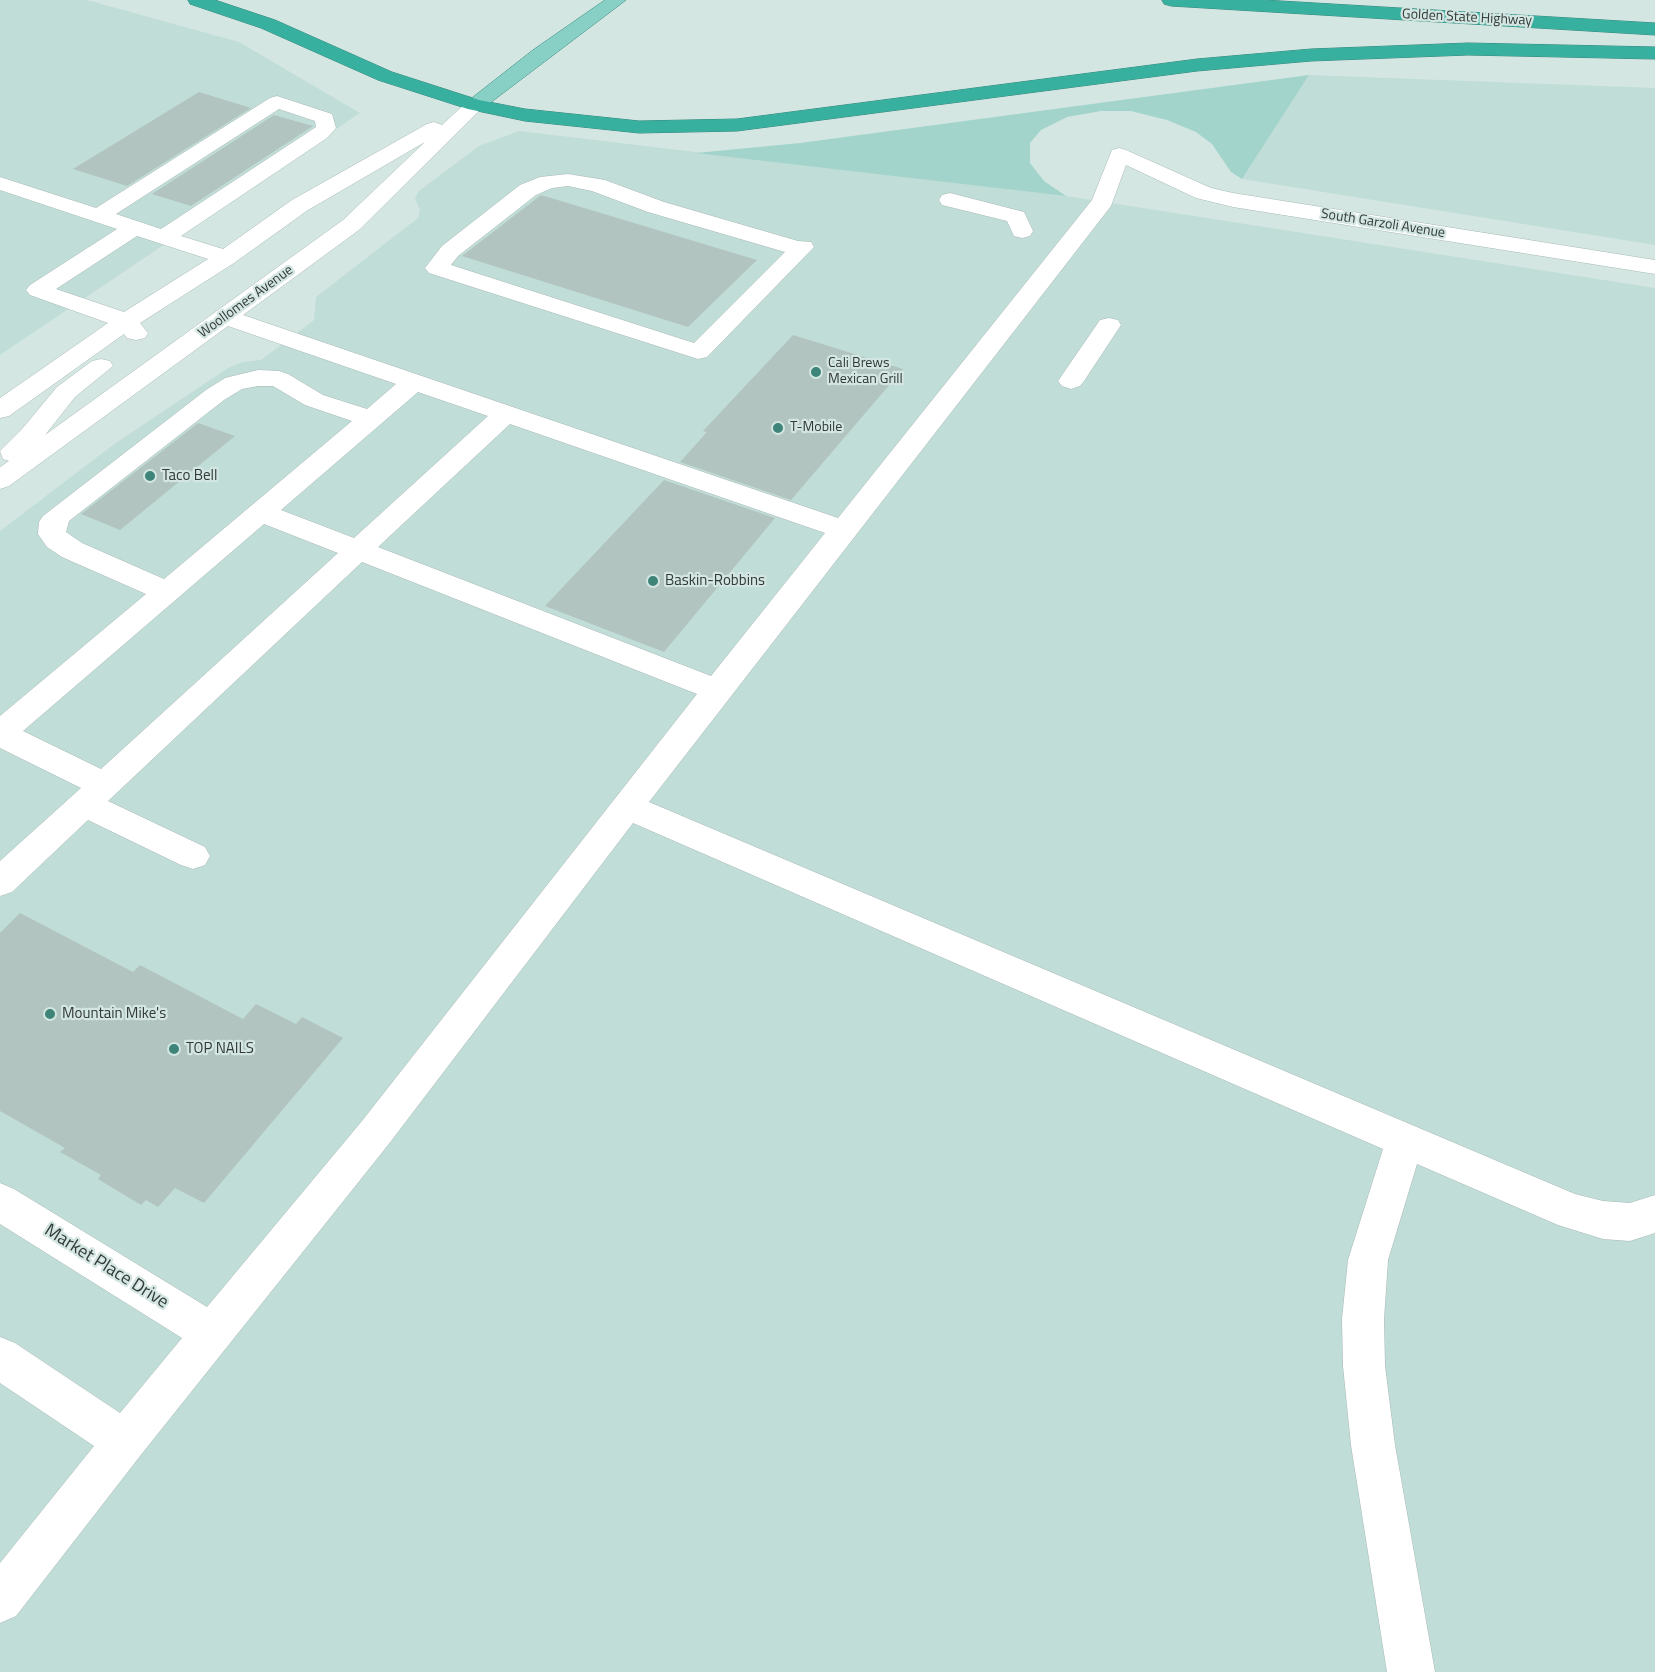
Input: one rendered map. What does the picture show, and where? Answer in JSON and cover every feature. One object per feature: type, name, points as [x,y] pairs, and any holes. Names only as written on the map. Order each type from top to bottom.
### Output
[{"type":"highway","points":[[197,0],[268,24],[385,76],[475,105],[574,122],[639,127],[737,124],[1197,64],[1311,55],[1468,49],[1655,53]]},
{"type":"highway","name":"Golden State Highway","points":[[1171,0],[1655,29]]},
{"type":"main road","name":"Woollomes Avenue","points":[[475,105],[617,0]]},
{"type":"street","points":[[100,215],[277,102],[325,118],[326,128],[320,134],[165,237]]},
{"type":"street","name":"Woollomes Avenue","points":[[0,410],[126,321],[226,258],[300,205],[475,105]]},
{"type":"street","name":"Woollomes Avenue","points":[[0,480],[351,225],[475,105]]},
{"type":"street","name":"South Garzoli Avenue","points":[[844,530],[1103,201],[1119,154],[1204,193],[1233,200],[1655,267]]},
{"type":"street","points":[[568,180],[597,185],[664,209],[802,248],[698,352],[437,267],[450,251],[528,190],[548,182],[568,180]]},
{"type":"street","points":[[0,183],[226,258]]},
{"type":"street","points":[[950,200],[1016,216],[1022,231]]},
{"type":"street","points":[[0,465],[31,435],[66,392],[120,351],[136,333],[126,321],[38,290],[136,227]]},
{"type":"street","points":[[0,1600],[211,1333],[375,1132],[717,690],[844,530],[504,415],[226,317]]},
{"type":"street","points":[[1071,381],[1109,325]]},
{"type":"street","points":[[166,591],[72,550],[57,540],[51,528],[59,515],[215,395],[234,383],[258,378],[279,379],[314,400],[371,419]]},
{"type":"street","points":[[193,856],[0,733],[413,383]]},
{"type":"street","points":[[0,882],[504,415]]},
{"type":"street","points":[[261,513],[717,690]]},
{"type":"street","points":[[628,807],[1572,1212],[1603,1220],[1630,1222],[1655,1214]]},
{"type":"street","points":[[1405,1140],[1368,1260],[1363,1319],[1364,1366],[1373,1444],[1406,1626],[1411,1672]]},
{"type":"street","name":"Market Place Drive","points":[[0,1202],[211,1333]]},
{"type":"street","points":[[0,1358],[125,1441]]},
{"type":"shaded area","points":[[0,0],[87,0],[239,42],[360,113],[0,355]]},
{"type":"shaded area","points":[[1309,75],[1655,88],[1655,245],[1242,179]]},
{"type":"shaded area","points":[[519,131],[1066,196],[1655,288],[1655,1672],[0,1672],[0,531],[113,445],[228,368],[243,362],[261,360],[314,320],[316,297],[418,218],[420,210],[415,198],[419,191],[479,146]]},
{"type":"green space","points":[[1309,75],[1242,179],[1231,172],[1212,144],[1196,132],[1167,120],[1131,111],[1101,111],[1067,117],[1041,130],[1030,143],[1030,163],[1044,181],[1066,196],[696,153],[800,143]]},
{"type":"building","points":[[199,92],[251,108],[127,186],[73,169]]},
{"type":"building","points":[[274,115],[313,126],[191,206],[152,194]]},
{"type":"building","points":[[541,195],[757,260],[688,327],[462,256]]},
{"type":"building","points":[[793,335],[903,369],[791,500],[680,462],[707,432],[703,431]]},
{"type":"building","points":[[198,423],[235,436],[120,530],[81,514]]},
{"type":"building","points":[[664,480],[775,518],[664,652],[545,606]]},
{"type":"building","points":[[20,913],[133,972],[140,965],[243,1019],[256,1004],[296,1024],[302,1017],[343,1038],[204,1203],[175,1188],[158,1207],[146,1200],[141,1205],[98,1179],[101,1175],[60,1152],[65,1148],[0,1111],[0,933]]},
{"type":"place","name":"Cali Brews Mexican Grill","points":[[816,372]]},
{"type":"place","name":"T-Mobile","points":[[778,428]]},
{"type":"place","name":"Taco Bell","points":[[150,476]]},
{"type":"place","name":"Baskin-Robbins","points":[[653,581]]},
{"type":"place","name":"Mountain Mike's","points":[[50,1014]]},
{"type":"place","name":"TOP NAILS","points":[[174,1049]]}]
